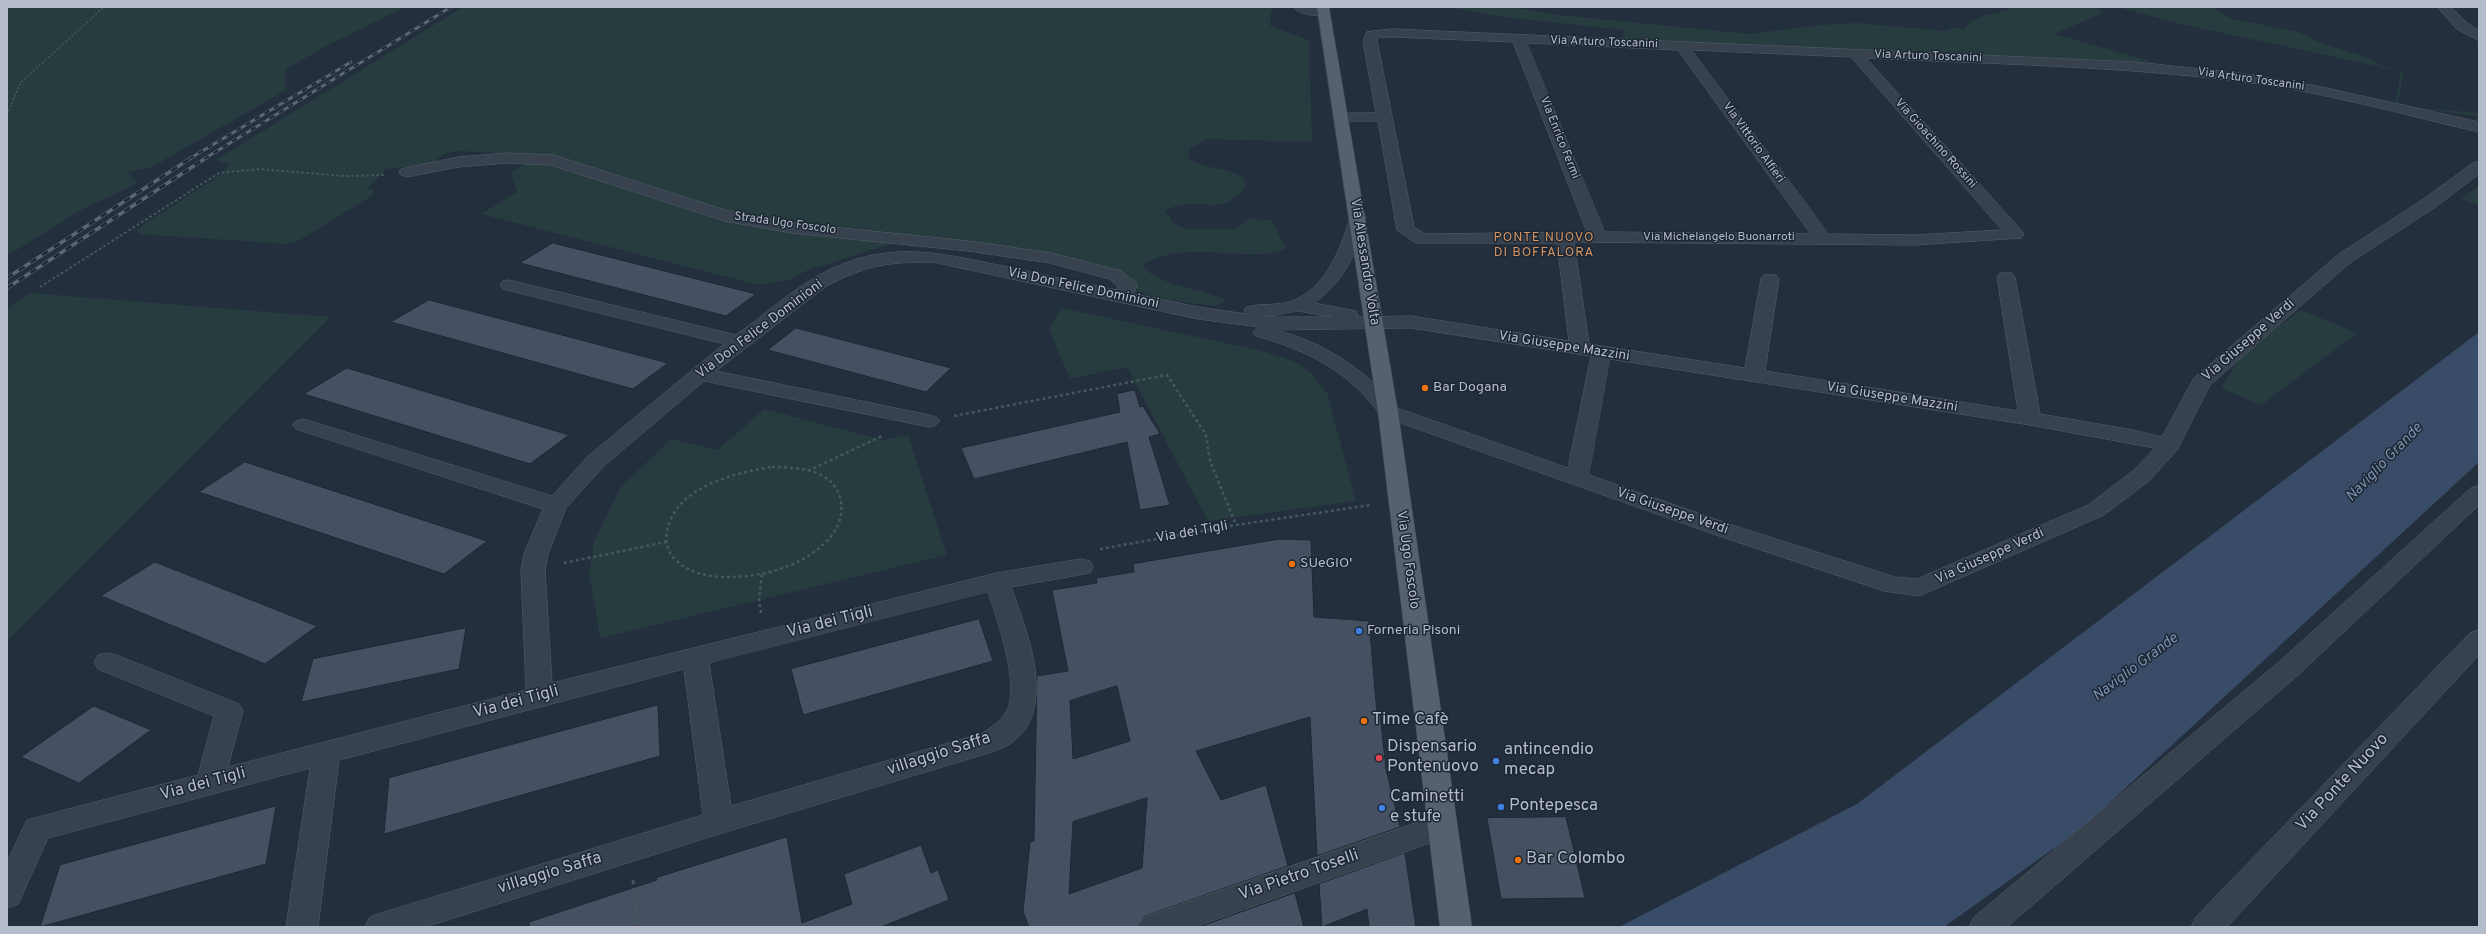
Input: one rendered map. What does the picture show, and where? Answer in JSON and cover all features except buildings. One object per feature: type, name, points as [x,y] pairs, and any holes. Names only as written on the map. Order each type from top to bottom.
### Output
[{"type":"main road","name":"Via Alessandro Volta","points":[[1324,9],[1387,410]]},
{"type":"main road","name":"Via Ugo Foscolo","points":[[1387,410],[1456,926]]},
{"type":"street","points":[[1299,7],[1306,10],[1324,9]]},
{"type":"street","points":[[2444,7],[2462,26],[2479,37]]},
{"type":"street","name":"Via Arturo Toscanini","points":[[1385,117],[1370,41],[1372,35],[1393,33],[1519,40],[2136,66],[2246,78],[2317,90],[2479,127]]},
{"type":"street","name":"Via Enrico Fermi","points":[[1519,40],[1598,237]]},
{"type":"street","name":"Via Vittorio Alfieri","points":[[1682,46],[1824,239]]},
{"type":"street","name":"Via Gioachino Rossini","points":[[1855,54],[2015,234]]},
{"type":"street","points":[[1341,117],[1385,117]]},
{"type":"street","name":"Via Michelangelo Buonarroti","points":[[1385,117],[1406,230],[1422,239],[1598,237],[1914,240],[2015,234]]},
{"type":"street","name":"Strada Ugo Foscolo","points":[[407,172],[458,162],[507,158],[553,160],[725,216],[792,228],[968,246],[1051,258],[1115,275],[1128,284],[1123,298]]},
{"type":"street","name":"Via Giuseppe Verdi","points":[[1387,410],[1577,479],[1724,530],[1893,585],[1920,588],[2096,510],[2141,476],[2169,445],[2201,382],[2345,258],[2428,204],[2479,166]]},
{"type":"street","name":"Via Don Felice Dominioni","points":[[1298,305],[1320,291],[1334,275],[1350,249],[1358,218]]},
{"type":"street","points":[[1565,238],[1580,350]]},
{"type":"street","name":"Via Don Felice Dominioni","points":[[540,696],[534,620],[533,571],[536,554],[556,505],[596,461],[739,342],[819,283],[838,272],[869,261],[896,257],[933,257],[1198,314],[1294,340],[1329,356],[1363,380],[1387,410]]},
{"type":"street","points":[[2006,277],[2030,419]]},
{"type":"street","points":[[1754,377],[1770,279]]},
{"type":"street","points":[[509,284],[739,342]]},
{"type":"street","name":"Via Don Felice Dominioni","points":[[1198,314],[1268,311],[1298,305],[1328,309],[1373,322]]},
{"type":"street","name":"Via Don Felice Dominioni","points":[[1198,314],[1276,324],[1373,322]]},
{"type":"street","name":"Via Giuseppe Mazzini","points":[[1373,322],[1411,322],[1580,350],[2030,419],[2133,436],[2169,445]]},
{"type":"street","points":[[1577,479],[1601,353]]},
{"type":"street","points":[[700,374],[929,421]]},
{"type":"street","points":[[303,425],[556,505]]},
{"type":"street","points":[[1985,927],[2289,668],[2479,493]]},
{"type":"street","name":"Via dei Tigli","points":[[7,895],[37,829],[540,696],[1090,558]]},
{"type":"street","name":"villaggio Saffa","points":[[381,927],[719,822],[992,741],[1010,728],[1021,711],[1023,684],[1015,629],[997,581]]},
{"type":"street","name":"Via Ponte Nuovo","points":[[2207,927],[2479,639]]},
{"type":"street","points":[[695,658],[719,822]]},
{"type":"street","points":[[107,662],[229,711],[210,784]]},
{"type":"street","points":[[302,927],[326,753]]},
{"type":"street","name":"Via Pietro Toselli","points":[[1156,927],[1442,826]]},
{"type":"path","points":[[7,115],[21,82],[104,7]]},
{"type":"path","points":[[40,287],[219,173],[249,168],[329,176],[374,176],[407,172]]},
{"type":"path","points":[[808,470],[846,451],[895,431],[929,421],[1166,375],[1206,436],[1210,462],[1236,525]]},
{"type":"path","points":[[784,467],[808,470],[824,477],[836,487],[842,499],[843,513],[837,528],[826,543],[808,556],[786,567],[762,574],[735,578],[701,573],[687,569],[672,557],[666,542],[667,529],[672,516],[696,492],[713,482],[752,469],[784,467]]},
{"type":"path","name":"Via dei Tigli","points":[[1090,558],[1236,525],[1399,501]]},
{"type":"path","points":[[533,571],[666,542]]},
{"type":"path","points":[[762,574],[759,600],[764,640]]},
{"type":"path","points":[[630,850],[638,927]]},
{"type":"green space","points":[[7,7],[405,7],[328,45],[285,70],[286,90],[152,167],[128,172],[138,183],[81,210],[7,256]]},
{"type":"green space","points":[[463,7],[1275,7],[1271,12],[1270,26],[1309,40],[1312,142],[1208,139],[1190,148],[1188,158],[1201,164],[1237,174],[1244,178],[1245,187],[1237,196],[1222,204],[1178,205],[1165,210],[1172,222],[1186,229],[1236,229],[1251,218],[1272,221],[1286,249],[1265,254],[1185,252],[1170,254],[1155,259],[1142,266],[1150,273],[1171,283],[1226,300],[1216,306],[1158,299],[1138,291],[1126,275],[1112,269],[897,242],[808,270],[789,280],[758,285],[481,214],[517,192],[511,172],[539,155],[457,151],[442,155],[431,165],[386,169],[368,188],[374,191],[373,195],[300,240],[286,244],[140,234],[137,232],[138,228],[222,174],[229,164],[216,160]]},
{"type":"green space","points":[[1448,7],[1512,7],[1559,15],[1750,34],[1821,25],[1857,23],[1947,31],[1953,28],[1964,29],[1979,17],[2010,9],[2009,7],[2095,7],[2105,12],[2054,34],[2154,62],[1621,42],[1624,30],[1504,17]]},
{"type":"green space","points":[[2117,7],[2211,7],[2232,19],[2296,31],[2321,43],[2366,57],[2379,65],[2404,71],[2398,103],[2420,108],[2479,113],[2479,116],[2419,109],[2396,103],[2401,71],[2185,25]]},
{"type":"green space","points":[[2479,186],[2479,205],[2461,199]]},
{"type":"green space","points":[[30,293],[330,317],[7,641],[7,309]]},
{"type":"green space","points":[[1061,308],[1258,350],[1297,363],[1310,372],[1327,393],[1356,501],[1208,521],[1127,367],[1070,379],[1049,329]]},
{"type":"green space","points":[[2301,310],[2357,333],[2261,405],[2221,388],[2243,353]]},
{"type":"green space","points":[[764,409],[883,440],[908,435],[947,555],[600,638],[589,573],[594,542],[620,488],[671,439],[718,450]]},
{"type":"water","name":"Naviglio Grande","points":[[2479,332],[2479,462],[2081,829],[1944,927],[1619,927],[1857,804]]},
{"type":"railway","points":[[204,159],[451,7]]},
{"type":"railway","points":[[189,159],[351,62]]},
{"type":"railway","points":[[7,278],[191,158]]},
{"type":"railway","points":[[7,288],[206,158]]},
{"type":"place","name":"Bar Dogana","points":[[1425,388]]},
{"type":"place","name":"SUeGIO'","points":[[1292,564]]},
{"type":"place","name":"Forneria Pisoni","points":[[1359,631]]},
{"type":"place","name":"Time Cafè","points":[[1364,721]]},
{"type":"place","name":"Dispensario Pontenuovo","points":[[1379,758]]},
{"type":"place","name":"antincendio mecap","points":[[1496,761]]},
{"type":"place","name":"Pontepesca","points":[[1501,807]]},
{"type":"place","name":"Caminetti e stufe","points":[[1382,808]]},
{"type":"place","name":"Bar Colombo","points":[[1518,860]]},
{"type":"district","name":"PONTE NUOVO DI BOFFALORA","points":[[1544,246]]}]
